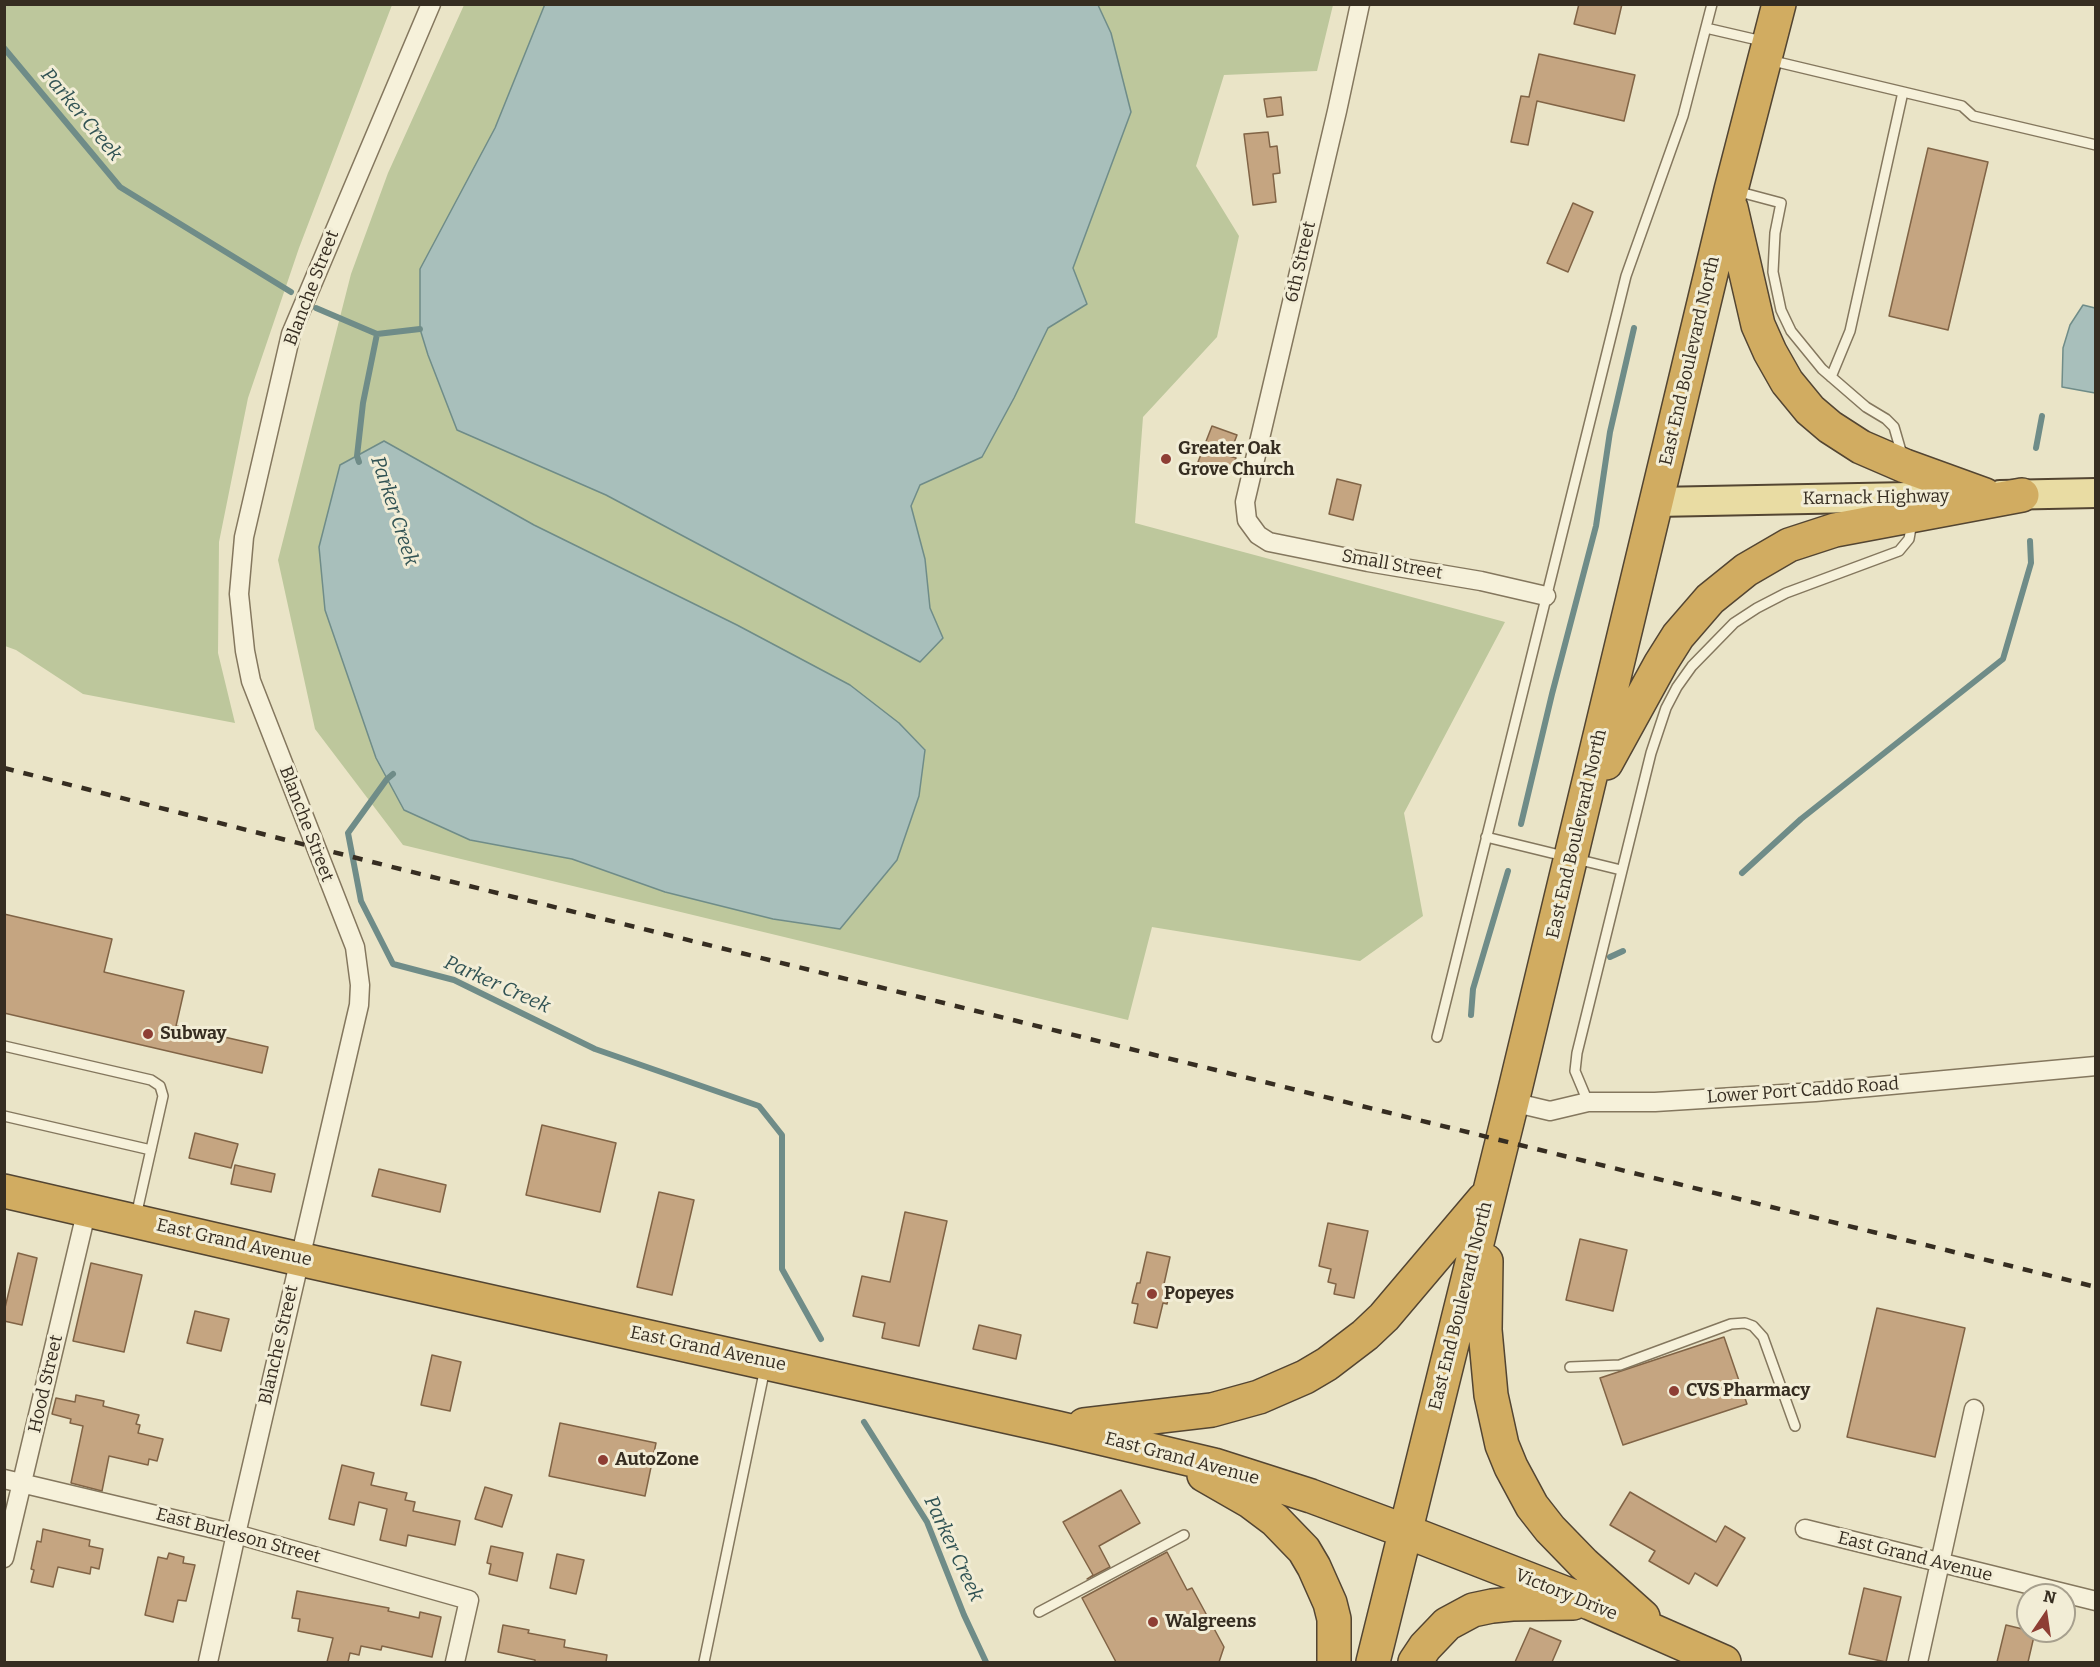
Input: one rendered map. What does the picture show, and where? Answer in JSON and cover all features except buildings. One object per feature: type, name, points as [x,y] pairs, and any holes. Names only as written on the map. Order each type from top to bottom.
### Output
[{"type":"highway","name":"East End Boulevard North","points":[[1373,1662],[1512,1102],[1730,195],[1779,4]]},
{"type":"highway","points":[[1730,195],[1758,325],[1787,382],[1810,410],[1830,427],[1861,447],[1909,489],[1985,495]]},
{"type":"highway","points":[[1585,801],[1660,663],[1678,636],[1727,584],[1760,561],[1789,545],[1835,530],[1909,489],[2022,495]]},
{"type":"highway","name":"East Grand Avenue","points":[[4,1191],[1163,1452],[1264,1480],[1405,1532]]},
{"type":"highway","points":[[1058,1428],[1212,1410],[1259,1397],[1305,1377],[1327,1364],[1365,1335],[1384,1317],[1489,1193]]},
{"type":"highway","points":[[1489,1193],[1485,1330],[1491,1395],[1502,1445],[1532,1506],[1550,1529],[1584,1564],[1665,1637]]},
{"type":"highway","points":[[1163,1452],[1251,1502],[1275,1520],[1304,1550],[1330,1603],[1334,1619],[1334,1662]]},
{"type":"highway","name":"Victory Drive","points":[[1405,1532],[1590,1603],[1724,1662]]},
{"type":"highway","points":[[1415,1662],[1425,1647],[1447,1624],[1473,1610],[1492,1605],[1590,1603]]},
{"type":"main road","name":"Karnack Highway","points":[[1656,502],[1909,489]]},
{"type":"main road","points":[[1985,495],[2096,493]]},
{"type":"street","name":"Blanche Street","points":[[208,1662],[359,1005],[360,986],[355,947],[251,681],[241,623],[239,594],[241,566],[250,506],[291,334],[431,4]]},
{"type":"street","name":"6th Street","points":[[1247,520],[1245,502],[1360,4]]},
{"type":"street","name":"Small Street","points":[[1247,520],[1258,535],[1269,542],[1481,581],[1546,596]]},
{"type":"street","name":"Lower Port Caddo Road","points":[[1512,1102],[1550,1111],[1588,1102],[1655,1102],[1815,1092],[2096,1066]]},
{"type":"street","name":"Hood Street","points":[[4,1558],[13,1481],[87,1209]]},
{"type":"street","points":[[1918,1662],[1974,1409]]},
{"type":"street","name":"East Burleson Street","points":[[13,1481],[236,1534],[469,1600],[456,1662]]},
{"type":"street","name":"East Grand Avenue","points":[[1805,1529],[2096,1601]]},
{"type":"lane","points":[[1437,1037],[1626,276],[1683,116],[1712,4]]},
{"type":"lane","points":[[1706,28],[1767,51],[1903,92],[1962,106],[1973,116],[2096,145]]},
{"type":"lane","points":[[1831,377],[1850,331],[1903,92]]},
{"type":"lane","points":[[1588,1102],[1575,1071],[1577,1053],[1658,729],[1677,687],[1692,666],[1734,623],[1757,608],[1806,585],[1899,550],[1909,539],[1912,529],[1909,489],[1894,427],[1831,377],[1805,351],[1791,331],[1781,309],[1776,292],[1773,253],[1781,203],[1730,195]]},
{"type":"lane","points":[[1486,837],[1621,870]]},
{"type":"lane","points":[[4,1046],[151,1080],[160,1086],[163,1096],[135,1220]]},
{"type":"lane","points":[[4,1116],[151,1150]]},
{"type":"lane","points":[[1570,1367],[1620,1365],[1731,1324],[1745,1323],[1753,1326],[1763,1337],[1795,1426]]},
{"type":"lane","points":[[704,1662],[767,1362]]},
{"type":"lane","points":[[1039,1612],[1184,1535]]},
{"type":"green space","points":[[4,5],[392,5],[299,248],[248,398],[219,542],[218,653],[235,723],[83,694],[16,650],[5,646]]},
{"type":"green space","points":[[464,5],[545,5],[495,128],[420,330],[457,430],[943,638],[930,608],[925,559],[911,506],[920,485],[982,457],[1048,328],[1087,304],[1073,268],[1131,112],[1111,33],[1098,5],[1333,5],[1317,71],[1224,75],[1196,166],[1239,236],[1217,337],[1143,417],[1135,523],[1505,622],[1404,813],[1423,916],[1360,961],[1152,927],[1128,1020],[403,845],[315,729],[278,560],[351,274],[388,173]],"holes":[[[384,441],[534,525],[737,625],[899,723],[925,749],[919,796],[897,860],[840,929],[773,919],[665,892],[572,859],[470,840],[376,758],[326,610],[319,547],[341,465]]]},
{"type":"water","points":[[545,4],[1098,5],[1111,33],[1131,112],[1073,268],[1087,304],[1048,328],[982,457],[920,485],[911,506],[925,559],[930,608],[943,638],[920,662],[606,495],[457,430],[420,329],[420,269],[495,128]]},
{"type":"water","points":[[2083,305],[2095,308],[2095,393],[2062,387],[2063,348],[2070,325]]},
{"type":"water","points":[[384,441],[534,525],[737,625],[850,685],[899,723],[925,750],[919,796],[897,860],[840,929],[773,919],[665,892],[572,859],[470,840],[404,810],[376,758],[325,610],[319,547],[340,465]]},
{"type":"waterway","name":"Parker Creek","points":[[4,48],[120,187],[291,292]]},
{"type":"waterway","name":"Parker Creek","points":[[316,308],[377,334],[363,403],[357,456],[359,462]]},
{"type":"waterway","points":[[1521,824],[1596,526],[1610,432],[1634,328]]},
{"type":"waterway","points":[[377,334],[420,329]]},
{"type":"waterway","points":[[2036,448],[2042,416]]},
{"type":"waterway","points":[[1742,873],[1801,819],[2003,659],[2031,563],[2030,541]]},
{"type":"waterway","name":"Parker Creek","points":[[393,774],[348,833],[361,901],[393,964],[454,980],[595,1049],[759,1106],[782,1135],[782,1269],[821,1339]]},
{"type":"waterway","points":[[1471,1015],[1473,989],[1508,871]]},
{"type":"waterway","points":[[1610,957],[1623,951]]},
{"type":"waterway","name":"Parker Creek","points":[[864,1422],[927,1522],[964,1615],[986,1662]]},
{"type":"railway","points":[[4,768],[388,866],[2096,1287]]},
{"type":"place","name":"Greater Oak Grove Church","points":[[1166,459]]},
{"type":"place","name":"Subway","points":[[148,1034]]},
{"type":"place","name":"Popeyes","points":[[1152,1294]]},
{"type":"place","name":"CVS Pharmacy","points":[[1674,1391]]},
{"type":"place","name":"AutoZone","points":[[603,1460]]},
{"type":"place","name":"Walgreens","points":[[1153,1622]]}]
